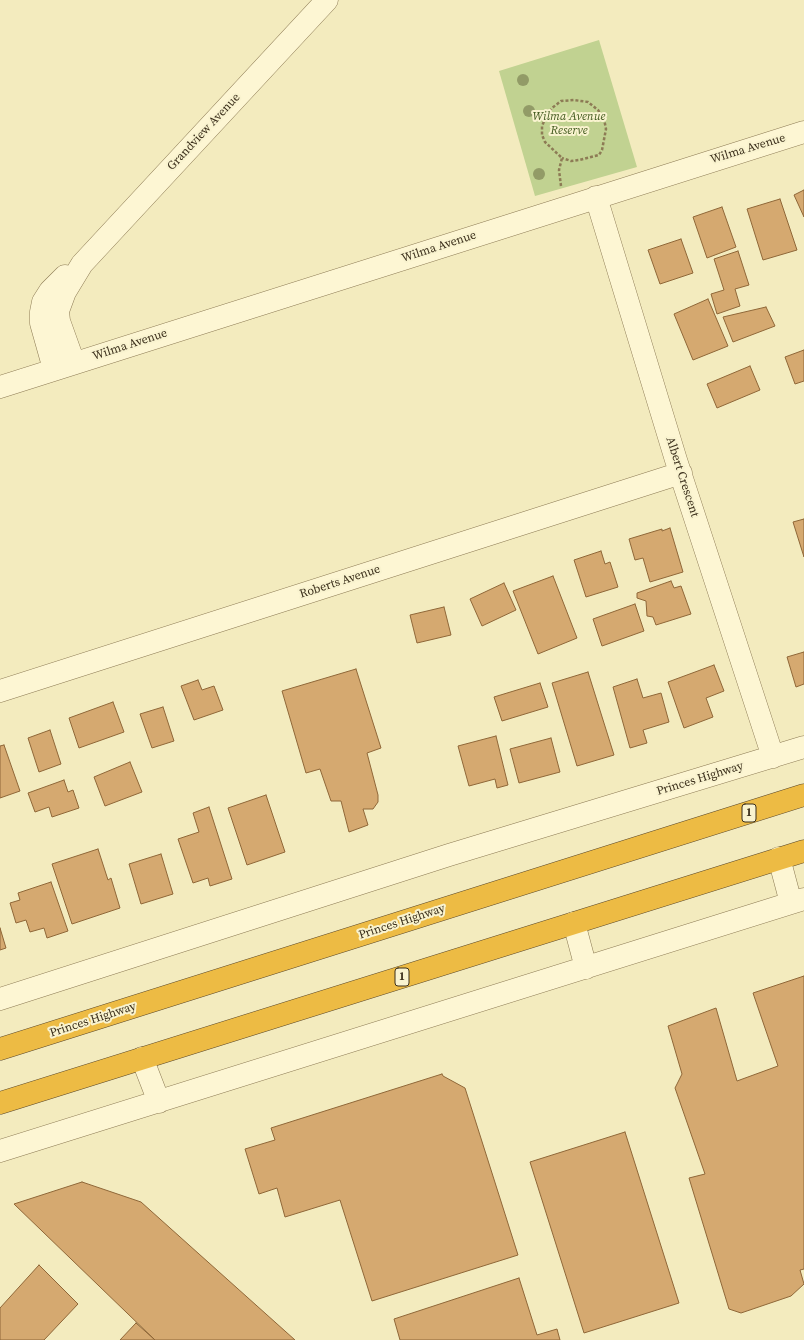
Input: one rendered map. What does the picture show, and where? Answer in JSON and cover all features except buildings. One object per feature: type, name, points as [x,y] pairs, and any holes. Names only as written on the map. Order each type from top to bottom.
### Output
[{"type":"highway","name":"Princes Highway","points":[[0,1049],[804,795]]},
{"type":"highway","name":"1","points":[[0,1103],[804,851]]},
{"type":"street","name":"Grandview Avenue","points":[[74,363],[59,321],[58,311],[64,292],[82,264],[327,0]]},
{"type":"street","name":"Wilma Avenue","points":[[74,363],[804,132]]},
{"type":"street","name":"Albert Crescent","points":[[596,197],[650,376],[773,757]]},
{"type":"street","name":"Grandview Avenue","points":[[54,370],[41,323],[43,302],[59,280],[82,264]]},
{"type":"street","points":[[0,387],[74,363]]},
{"type":"street","name":"Roberts Avenue","points":[[0,691],[681,473]]},
{"type":"street","name":"Princes Highway","points":[[0,999],[450,855],[804,747]]},
{"type":"street","points":[[0,1151],[797,901],[779,858]]},
{"type":"street","points":[[574,923],[586,968]]},
{"type":"street","points":[[142,1058],[159,1102]]},
{"type":"path","points":[[574,100],[588,102],[598,110],[604,119],[606,129],[600,155],[571,161],[562,158],[551,150],[542,135],[542,126],[546,117],[561,101],[574,100]]},
{"type":"path","points":[[562,158],[559,170],[561,186],[568,206]]},
{"type":"green space","name":"Wilma Avenue Reserve","points":[[599,40],[637,167],[535,196],[499,71]]}]
